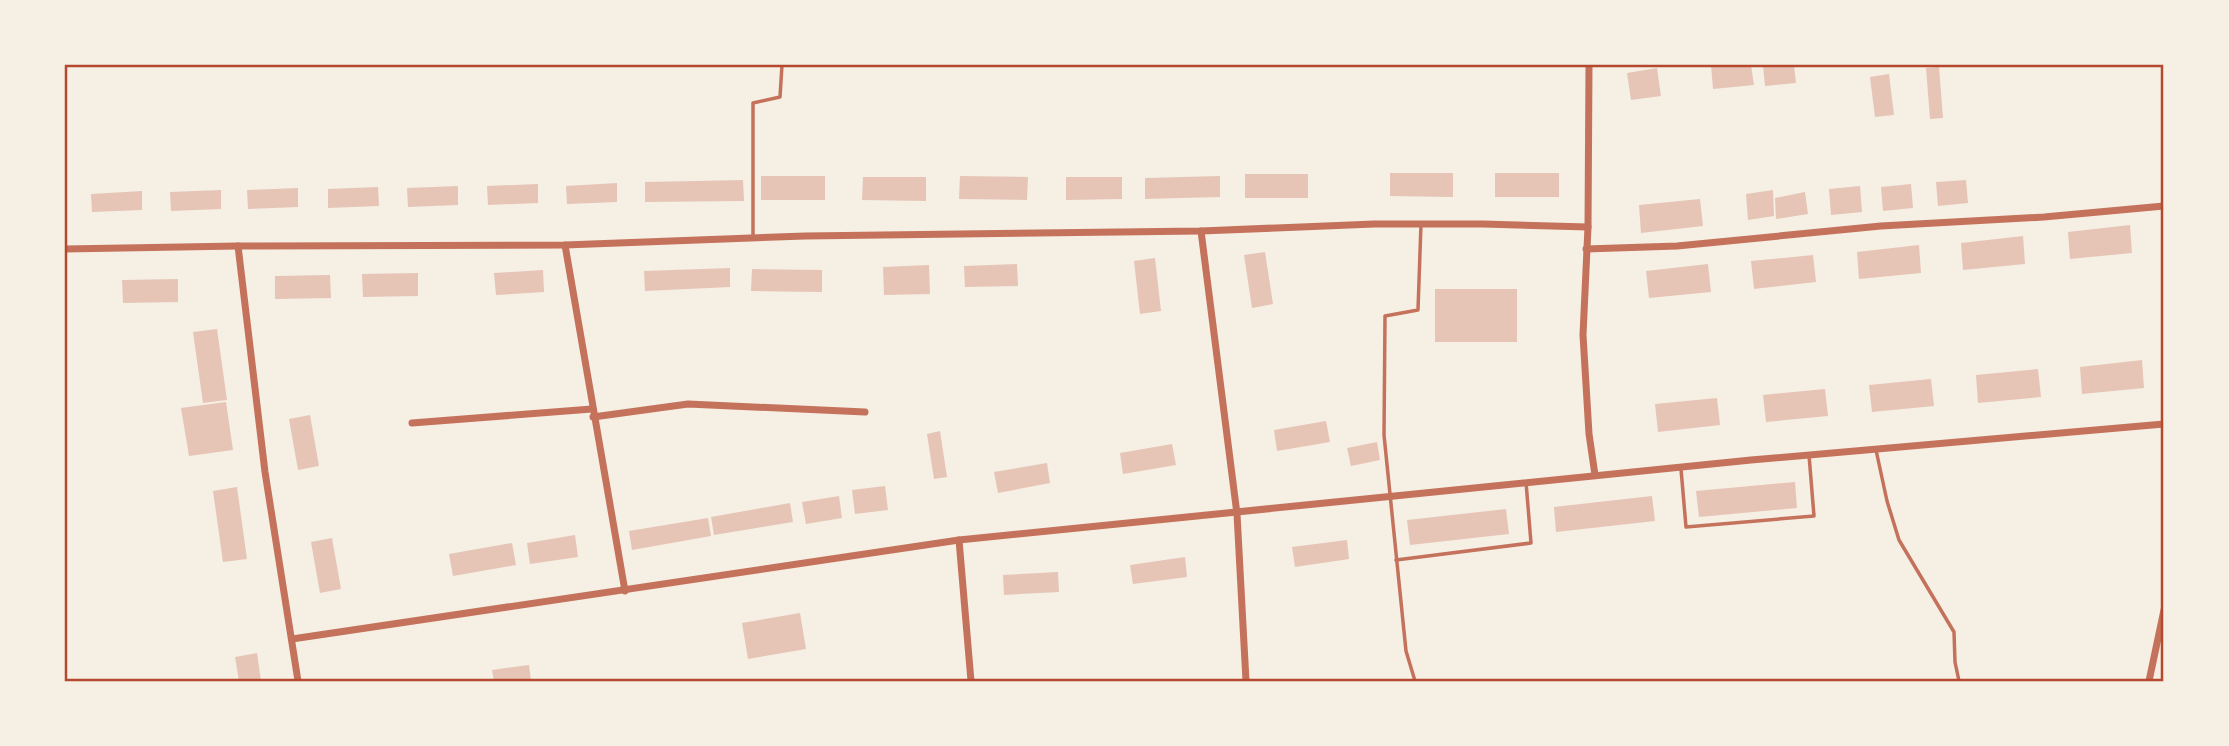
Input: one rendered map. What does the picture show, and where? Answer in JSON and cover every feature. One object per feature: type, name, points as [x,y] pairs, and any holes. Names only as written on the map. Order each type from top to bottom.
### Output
[{"type":"street","points":[[1589,65],[1588,227],[1583,335],[1589,434],[1595,475]]},
{"type":"street","points":[[1586,249],[1677,246],[1881,226],[2044,217],[2164,206]]},
{"type":"street","points":[[65,249],[565,245],[753,237],[1201,231],[1421,224],[1588,227]]},
{"type":"street","points":[[1201,231],[1237,514],[1246,681]]},
{"type":"street","points":[[565,245],[625,591]]},
{"type":"street","points":[[238,246],[265,472],[298,681]]},
{"type":"street","points":[[412,423],[593,413],[688,404],[865,412]]},
{"type":"street","points":[[292,639],[959,540],[1237,514],[1391,495],[1595,475],[2164,424]]},
{"type":"street","points":[[959,540],[971,681]]},
{"type":"street","points":[[2149,681],[2164,610]]},
{"type":"lane","points":[[753,237],[753,103],[780,97],[782,65]]},
{"type":"lane","points":[[1415,681],[1406,651],[1384,435],[1385,316],[1418,310],[1421,224]]},
{"type":"lane","points":[[1876,449],[1899,540],[1954,632],[1959,681]]},
{"type":"lane","points":[[1681,467],[1686,527],[1814,516],[1809,455]]},
{"type":"lane","points":[[1396,560],[1531,543],[1526,482]]},
{"type":"building","points":[[1711,65],[1751,65],[1754,85],[1713,89]]},
{"type":"building","points":[[1763,65],[1794,65],[1796,83],[1765,86]]},
{"type":"building","points":[[1939,67],[1943,118],[1930,119],[1926,68]]},
{"type":"building","points":[[1657,68],[1661,96],[1631,100],[1627,73]]},
{"type":"building","points":[[1889,74],[1894,115],[1875,117],[1870,77]]},
{"type":"building","points":[[1390,173],[1453,173],[1453,197],[1390,196]]},
{"type":"building","points":[[1495,173],[1559,173],[1559,197],[1495,197]]},
{"type":"building","points":[[1245,174],[1308,174],[1308,198],[1245,198]]},
{"type":"building","points":[[761,176],[825,176],[825,200],[761,200]]},
{"type":"building","points":[[960,176],[1028,177],[1027,200],[959,199]]},
{"type":"building","points":[[1220,176],[1220,197],[1145,199],[1145,178]]},
{"type":"building","points":[[863,177],[926,177],[926,201],[862,200]]},
{"type":"building","points":[[1066,177],[1122,177],[1122,199],[1066,200]]},
{"type":"building","points":[[743,180],[744,201],[645,202],[645,182]]},
{"type":"building","points":[[1966,180],[1968,203],[1938,206],[1936,182]]},
{"type":"building","points":[[617,183],[617,202],[567,204],[566,186]]},
{"type":"building","points":[[538,184],[538,203],[488,205],[487,186]]},
{"type":"building","points":[[1911,184],[1913,208],[1883,211],[1881,187]]},
{"type":"building","points":[[458,186],[458,205],[408,207],[407,188]]},
{"type":"building","points":[[1860,186],[1862,212],[1831,215],[1829,189]]},
{"type":"building","points":[[378,187],[379,206],[328,208],[328,189]]},
{"type":"building","points":[[298,188],[298,207],[248,209],[247,190]]},
{"type":"building","points":[[221,190],[221,209],[171,211],[170,192]]},
{"type":"building","points":[[1773,190],[1774,216],[1748,220],[1746,194]]},
{"type":"building","points":[[142,191],[142,210],[92,212],[91,194]]},
{"type":"building","points":[[1805,192],[1808,214],[1776,219],[1775,198]]},
{"type":"building","points":[[1700,199],[1703,226],[1641,233],[1639,205]]},
{"type":"building","points":[[2130,225],[2132,253],[2070,259],[2068,232]]},
{"type":"building","points":[[2023,236],[2025,264],[1963,270],[1961,243]]},
{"type":"building","points":[[1919,245],[1921,273],[1859,279],[1857,252]]},
{"type":"building","points":[[1265,252],[1273,304],[1252,308],[1244,255]]},
{"type":"building","points":[[1813,255],[1816,282],[1754,289],[1751,261]]},
{"type":"building","points":[[1155,258],[1161,311],[1140,314],[1134,261]]},
{"type":"building","points":[[1017,264],[1018,286],[965,287],[964,266]]},
{"type":"building","points":[[1708,264],[1711,292],[1649,298],[1646,271]]},
{"type":"building","points":[[929,265],[930,294],[884,295],[883,267]]},
{"type":"building","points":[[730,268],[730,287],[645,291],[644,271]]},
{"type":"building","points":[[752,269],[822,270],[822,292],[751,291]]},
{"type":"building","points":[[543,270],[544,292],[496,295],[494,273]]},
{"type":"building","points":[[418,273],[418,296],[363,297],[362,274]]},
{"type":"building","points":[[330,275],[331,298],[275,299],[275,276]]},
{"type":"building","points":[[178,279],[178,302],[123,303],[122,280]]},
{"type":"building","points":[[1435,289],[1517,289],[1517,342],[1435,342]]},
{"type":"building","points":[[217,329],[227,400],[203,403],[193,332]]},
{"type":"building","points":[[2142,360],[2144,388],[2082,394],[2080,367]]},
{"type":"building","points":[[2038,369],[2041,397],[1978,403],[1976,375]]},
{"type":"building","points":[[1931,379],[1934,406],[1872,412],[1869,385]]},
{"type":"building","points":[[1825,389],[1828,416],[1766,422],[1763,395]]},
{"type":"building","points":[[1717,398],[1720,425],[1658,432],[1655,404]]},
{"type":"building","points":[[226,402],[233,450],[189,456],[181,408]]},
{"type":"building","points":[[310,415],[319,466],[298,470],[289,419]]},
{"type":"building","points":[[1326,421],[1330,442],[1277,451],[1274,430]]},
{"type":"building","points":[[940,431],[947,477],[934,479],[927,434]]},
{"type":"building","points":[[1377,442],[1380,460],[1351,466],[1347,448]]},
{"type":"building","points":[[1172,444],[1176,465],[1123,474],[1120,453]]},
{"type":"building","points":[[1047,463],[1050,483],[998,493],[994,472]]},
{"type":"building","points":[[1795,482],[1797,508],[1699,517],[1696,491]]},
{"type":"building","points":[[885,486],[888,510],[855,514],[852,490]]},
{"type":"building","points":[[237,487],[247,559],[223,562],[213,491]]},
{"type":"building","points":[[839,496],[842,518],[806,524],[802,502]]},
{"type":"building","points":[[1652,496],[1655,521],[1556,532],[1554,507]]},
{"type":"building","points":[[790,503],[793,522],[714,535],[711,517]]},
{"type":"building","points":[[1506,509],[1509,534],[1410,545],[1407,520]]},
{"type":"building","points":[[708,518],[711,536],[632,550],[629,531]]},
{"type":"building","points":[[575,535],[578,557],[530,564],[527,543]]},
{"type":"building","points":[[332,538],[341,589],[320,593],[311,542]]},
{"type":"building","points":[[1347,540],[1349,559],[1295,567],[1292,547]]},
{"type":"building","points":[[512,543],[516,565],[453,576],[449,554]]},
{"type":"building","points":[[1185,557],[1187,577],[1133,584],[1130,565]]},
{"type":"building","points":[[1058,572],[1059,592],[1004,595],[1003,575]]},
{"type":"building","points":[[800,613],[806,649],[748,659],[742,623]]},
{"type":"building","points":[[257,653],[261,681],[239,681],[235,657]]},
{"type":"building","points":[[529,665],[531,681],[494,681],[492,670]]}]
